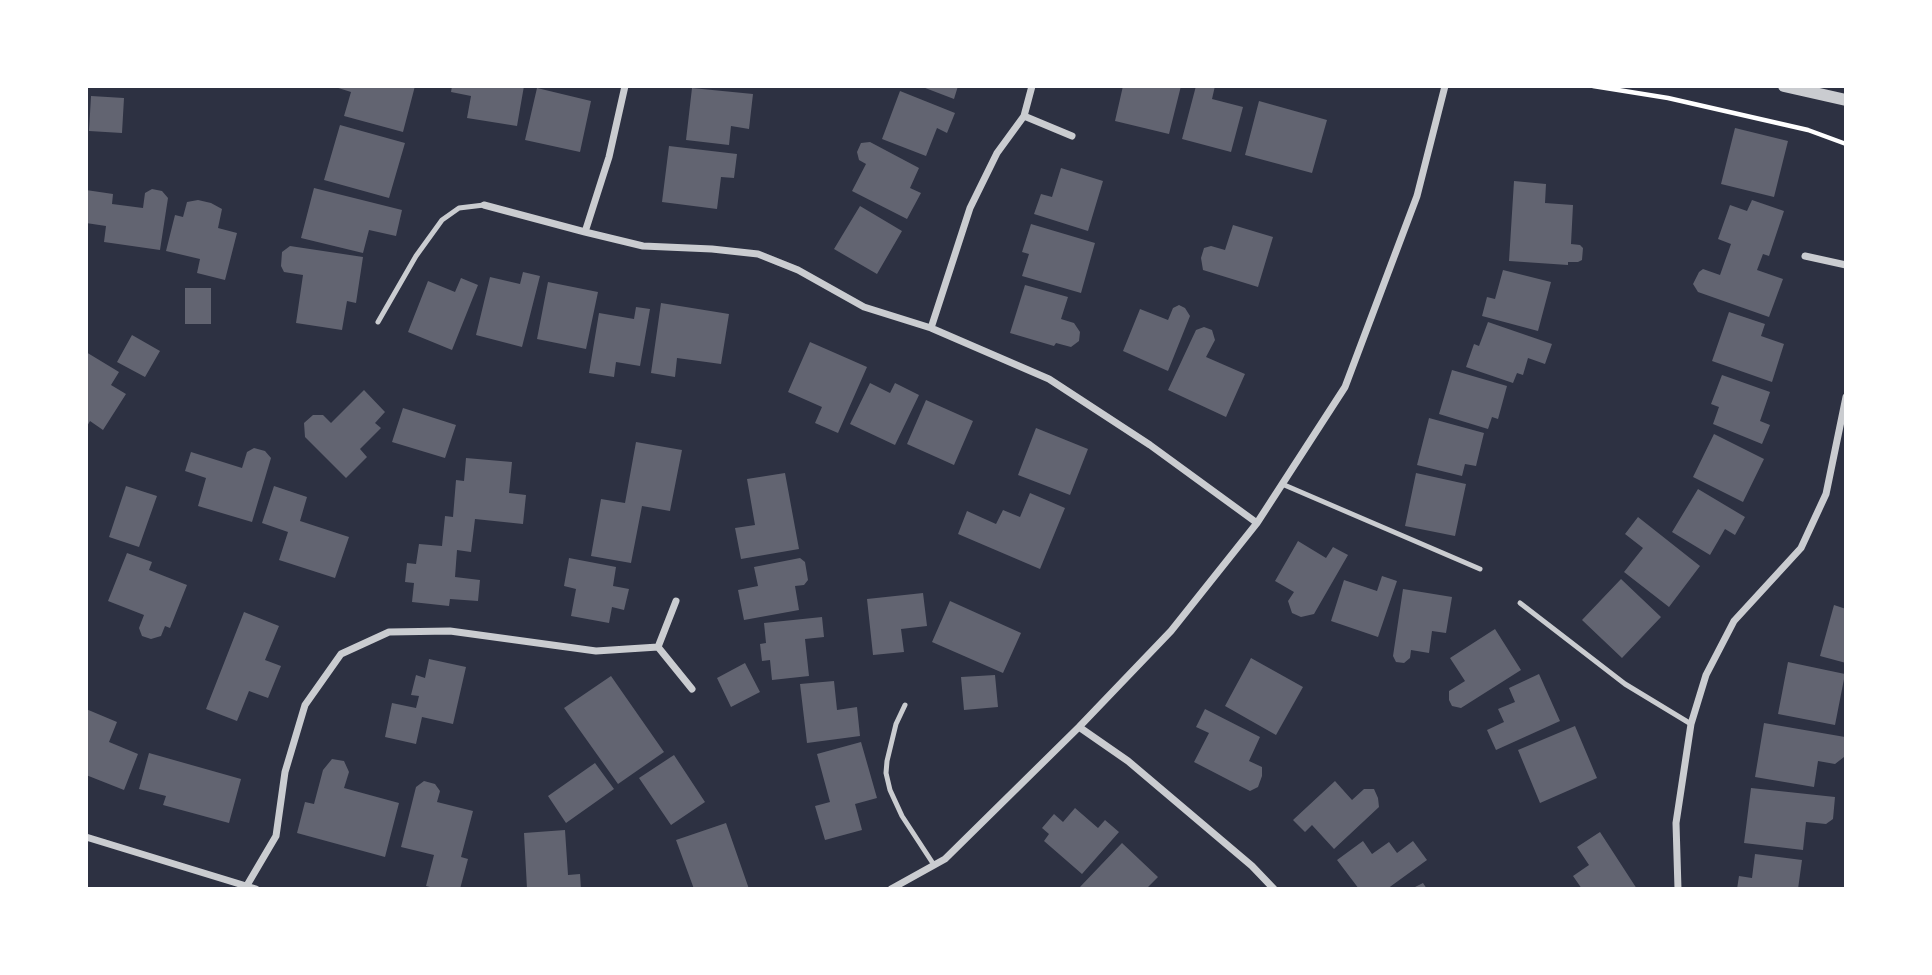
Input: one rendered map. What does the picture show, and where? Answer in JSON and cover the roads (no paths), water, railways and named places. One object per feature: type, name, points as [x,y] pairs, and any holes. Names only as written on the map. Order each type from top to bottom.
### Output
[{"type":"street","points":[[585,232],[609,157],[625,86]]},
{"type":"street","points":[[931,328],[970,208],[997,153],[1024,116],[1032,86]]},
{"type":"street","points":[[891,889],[945,859],[1079,727],[1171,631],[1257,523],[1345,387],[1417,196],[1446,86]]},
{"type":"street","points":[[1784,86],[1846,100]]},
{"type":"street","points":[[1024,116],[1072,136]]},
{"type":"street","points":[[484,205],[643,246],[758,254],[798,270],[864,307],[931,328],[1049,379],[1150,445],[1257,523]]},
{"type":"street","points":[[1805,256],[1846,265]]},
{"type":"street","points":[[1678,889],[1676,823],[1691,724],[1706,676],[1734,621],[1801,548],[1826,494],[1846,397]]},
{"type":"street","points":[[659,647],[676,601]]},
{"type":"street","points":[[246,887],[276,836],[285,772],[305,705],[341,654],[389,632],[450,631],[596,651],[659,647]]},
{"type":"street","points":[[659,647],[692,689]]},
{"type":"street","points":[[1079,727],[1128,761],[1252,866],[1275,889]]},
{"type":"street","points":[[86,837],[256,889]]},
{"type":"lane","points":[[379,322],[416,256],[442,220],[459,208],[484,205]]},
{"type":"lane","points":[[1282,484],[1480,569]]},
{"type":"lane","points":[[1520,603],[1625,684],[1691,724]]},
{"type":"lane","points":[[905,705],[896,724],[886,773],[890,790],[902,816],[934,865]]}]
